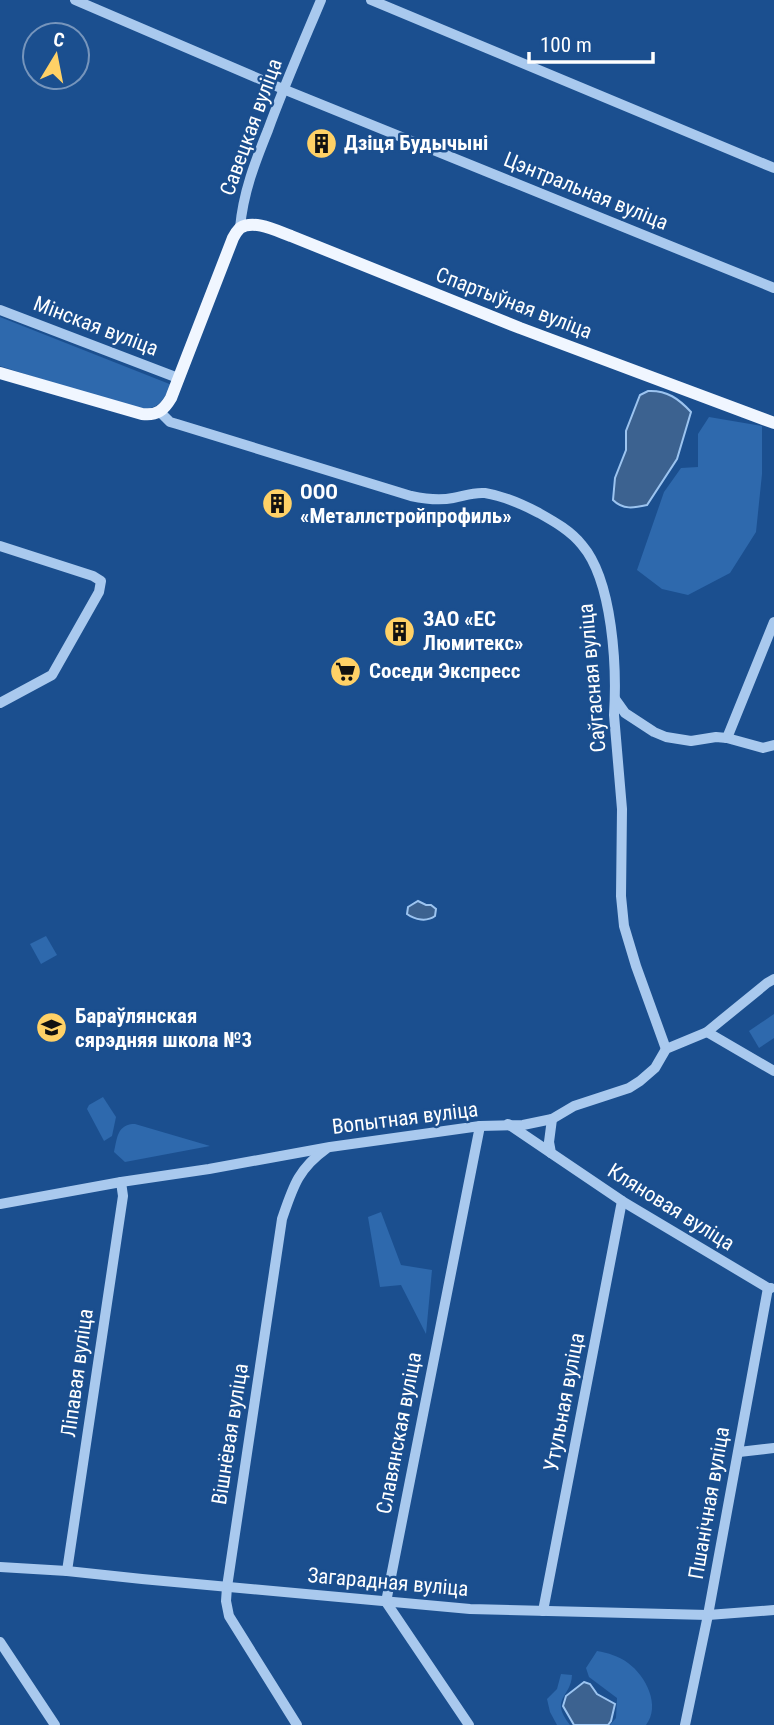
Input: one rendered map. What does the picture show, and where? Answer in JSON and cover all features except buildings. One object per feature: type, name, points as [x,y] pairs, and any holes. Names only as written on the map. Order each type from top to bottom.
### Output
[{"type":"main road","name":"Спартыўная вуліца","points":[[240,228],[259,225],[291,236],[520,328],[774,423]]},
{"type":"main road","name":"Савецкая вуліца","points":[[155,414],[166,407],[233,238],[240,228]]},
{"type":"main road","points":[[0,373],[155,414]]},
{"type":"street","name":"Цэнтральная вуліца","points":[[75,0],[283,89],[774,288]]},
{"type":"street","name":"Савецкая вуліца","points":[[240,228],[249,179],[321,0]]},
{"type":"street","points":[[371,0],[774,168]]},
{"type":"street","name":"Мінская вуліца","points":[[0,310],[178,378]]},
{"type":"street","name":"Саўгасная вуліца","points":[[155,414],[177,425],[404,494],[439,500],[475,493],[499,496],[526,506],[563,528],[574,536],[591,556],[602,582],[612,639],[614,715],[622,808],[622,915],[636,966],[666,1049]]},
{"type":"street","points":[[0,545],[93,576],[101,582],[99,592],[52,675],[0,703]]},
{"type":"street","points":[[727,738],[774,622]]},
{"type":"street","points":[[615,699],[625,713],[666,737],[691,741],[727,738],[763,748],[774,745]]},
{"type":"street","name":"Вопытная вуліца","points":[[0,1204],[330,1147],[480,1126],[523,1125],[552,1119],[574,1106],[629,1088],[655,1068],[666,1049],[707,1031],[774,979]]},
{"type":"street","points":[[707,1031],[774,1071]]},
{"type":"street","points":[[551,1153],[549,1142],[552,1119]]},
{"type":"street","name":"Кляновая вуліца","points":[[508,1124],[622,1201],[771,1288]]},
{"type":"street","name":"Славянская вуліца","points":[[386,1602],[480,1126]]},
{"type":"street","name":"Вішнёвая вуліца","points":[[297,1725],[229,1616],[226,1601],[282,1219],[302,1171],[315,1157],[330,1147]]},
{"type":"street","name":"Ліпавая вуліца","points":[[67,1571],[124,1196],[121,1182]]},
{"type":"street","name":"Утульная вуліца","points":[[543,1611],[622,1201]]},
{"type":"street","name":"Пшанічная вуліца","points":[[685,1725],[771,1288]]},
{"type":"street","points":[[739,1452],[774,1448]]},
{"type":"street","name":"Загарадная вуліца","points":[[0,1567],[470,1609],[708,1615],[774,1611]]},
{"type":"street","points":[[386,1602],[469,1725]]},
{"type":"street","points":[[0,1642],[55,1725]]},
{"type":"shaded area","points":[[0,317],[172,385],[159,404],[138,410],[0,366]]},
{"type":"shaded area","points":[[648,391],[672,396],[691,412],[677,459],[647,505],[625,507],[613,500],[615,478],[626,450],[626,431],[640,395]]},
{"type":"shaded area","points":[[709,417],[762,426],[762,474],[756,532],[730,573],[688,595],[662,589],[637,570],[664,492],[681,468],[698,467],[698,434]]},
{"type":"shaded area","points":[[418,901],[436,909],[435,916],[421,920],[407,914],[408,907]]},
{"type":"shaded area","points":[[46,936],[57,955],[41,964],[30,944]]},
{"type":"shaded area","points":[[774,1014],[774,1038],[759,1048],[749,1031]]},
{"type":"shaded area","points":[[103,1097],[116,1117],[112,1136],[104,1141],[87,1109]]},
{"type":"shaded area","points":[[135,1124],[210,1146],[125,1162],[114,1152],[117,1138],[123,1127]]},
{"type":"shaded area","points":[[381,1212],[401,1265],[432,1270],[426,1334],[401,1285],[380,1287],[368,1217]]},
{"type":"shaded area","points":[[597,1651],[621,1658],[635,1669],[646,1683],[652,1709],[646,1725],[610,1725],[616,1718],[617,1698],[589,1677],[586,1668]]},
{"type":"shaded area","points":[[561,1674],[572,1675],[561,1703],[561,1709],[570,1725],[557,1725],[547,1699],[557,1689]]},
{"type":"shaded area","points":[[584,1682],[590,1684],[597,1694],[615,1704],[608,1725],[574,1725],[563,1706],[566,1696]]},
{"type":"place","name":"Дзіця Будычыні","points":[[321,143]]},
{"type":"place","name":"ООО «Металлстройпрофиль»","points":[[277,504]]},
{"type":"place","name":"ЗАО «ЕС Люмитекс»","points":[[400,631]]},
{"type":"place","name":"Соседи Экспресс","points":[[346,671]]},
{"type":"place","name":"Бараўлянская сярэдняя школа №3","points":[[52,1028]]}]
